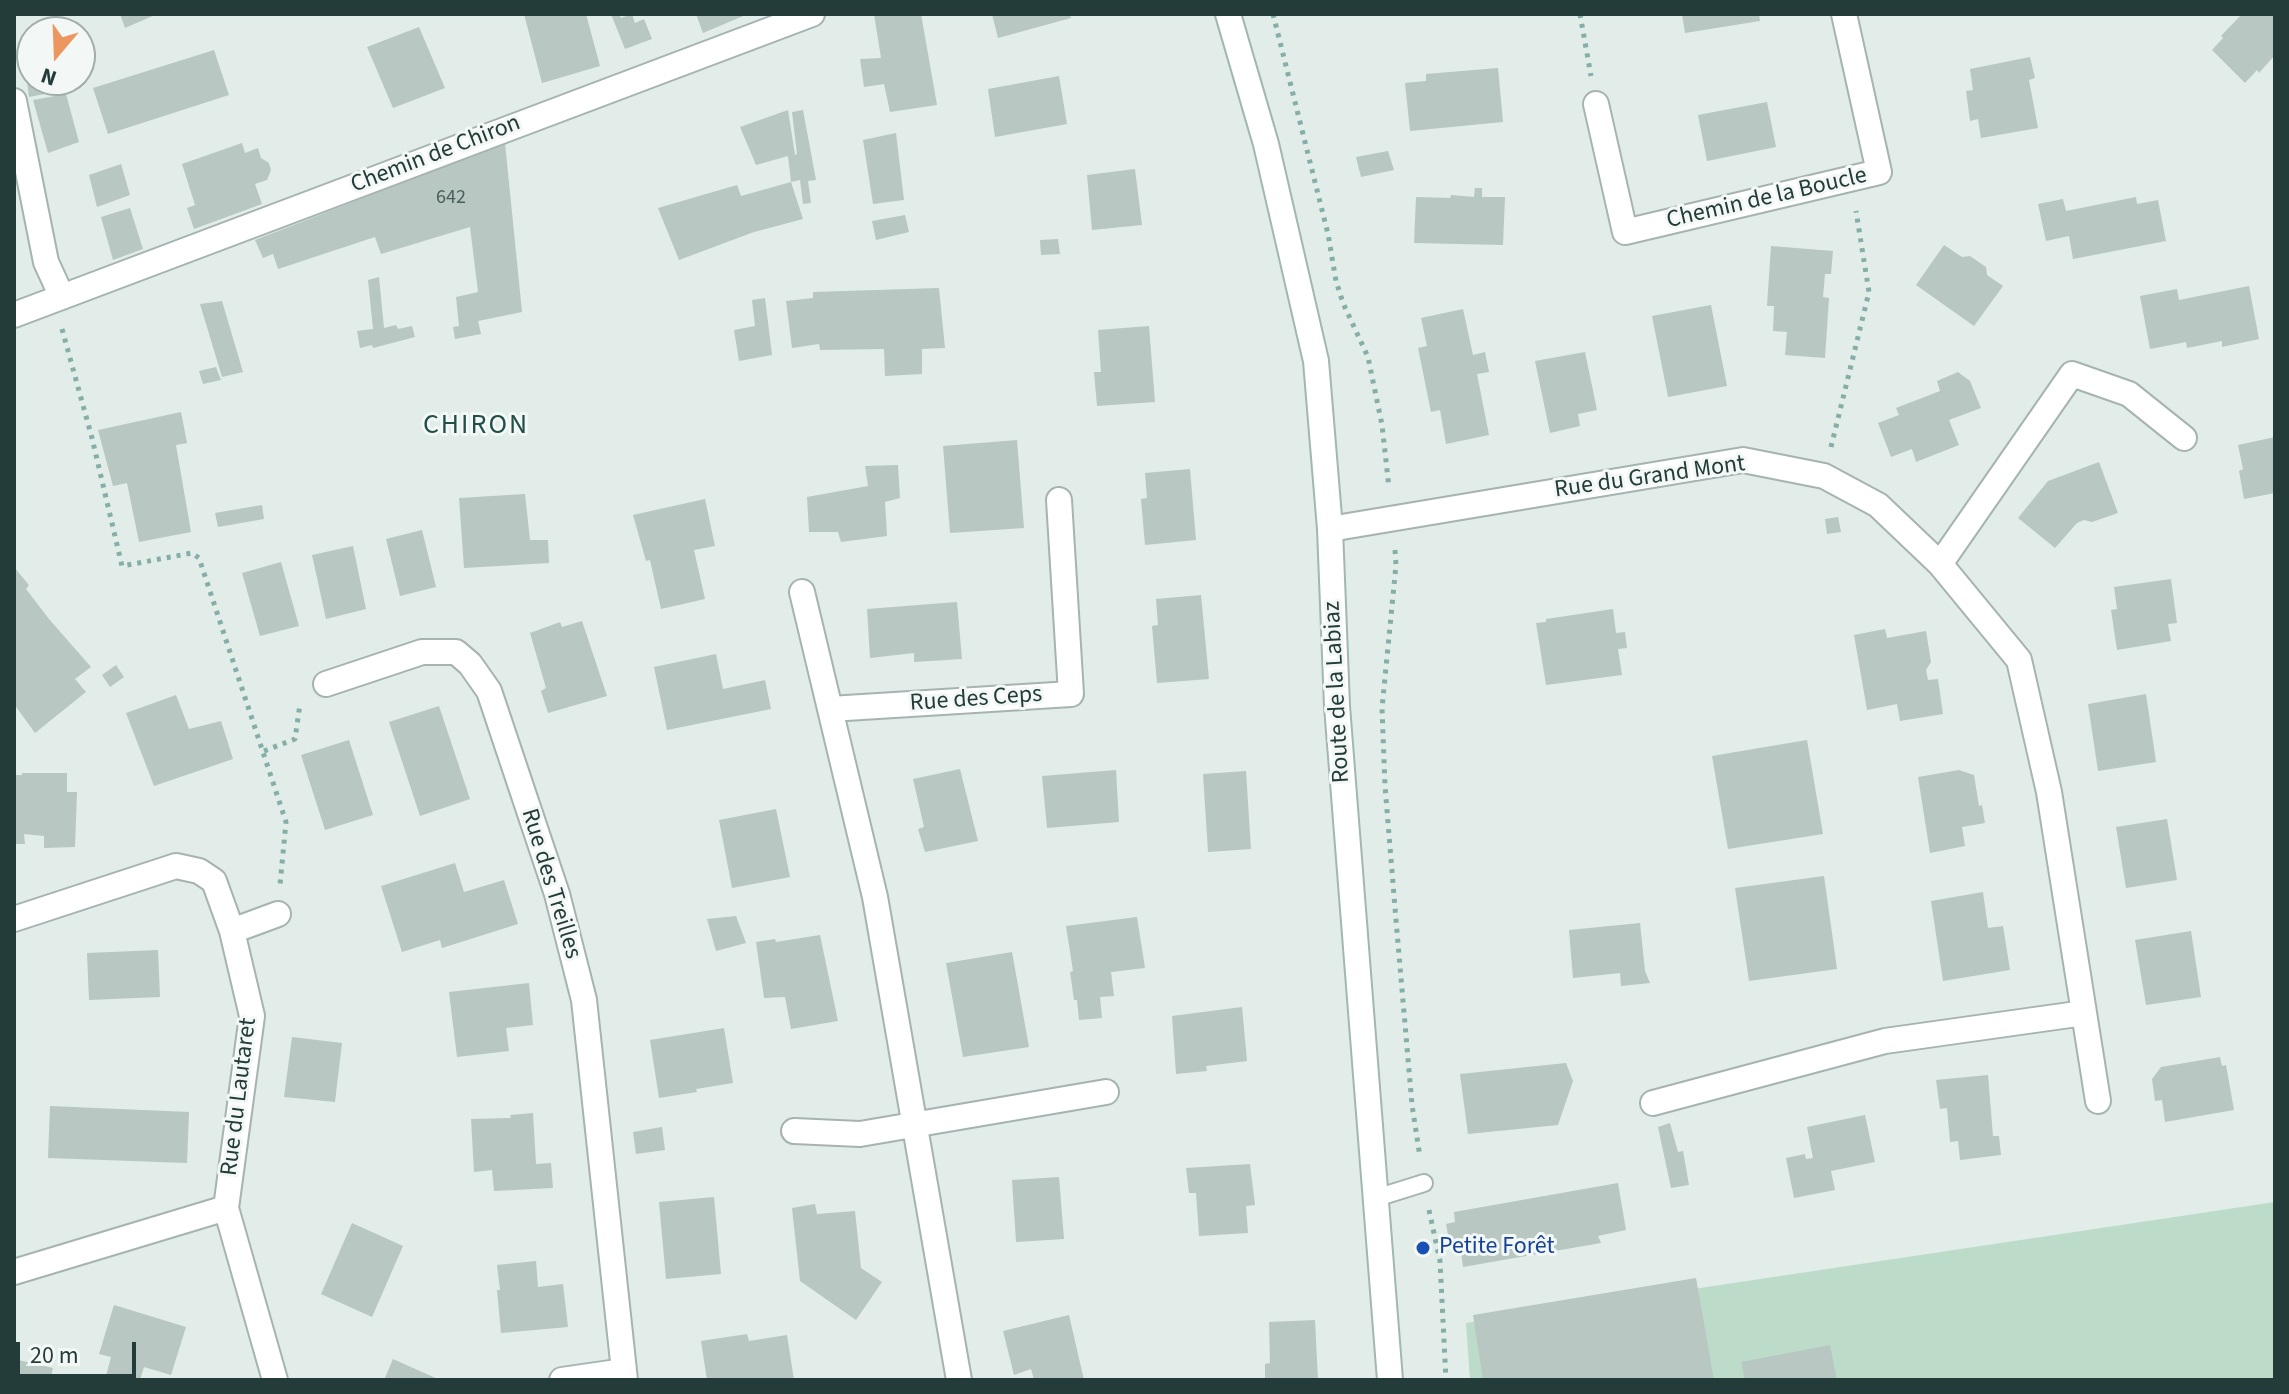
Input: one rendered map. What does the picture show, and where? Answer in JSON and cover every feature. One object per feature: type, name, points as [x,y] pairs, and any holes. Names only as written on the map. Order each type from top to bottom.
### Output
[{"type":"street","name":"Chemin de Chiron","points":[[14,315],[812,14]]},
{"type":"street","name":"Route de la Labiaz","points":[[1228,14],[1266,144],[1316,361],[1330,529],[1337,706],[1390,1380]]},
{"type":"street","name":"Chemin de la Boucle","points":[[1596,104],[1625,232],[1879,172],[1844,14]]},
{"type":"street","points":[[14,101],[46,262],[58,298]]},
{"type":"street","points":[[1940,564],[2072,374],[2129,394],[2184,438]]},
{"type":"street","name":"Rue du Grand Mont","points":[[1330,529],[1743,460],[1824,476],[1878,505],[1940,564],[2019,660],[2049,792],[2098,1101]]},
{"type":"street","name":"Rue des Ceps","points":[[830,709],[1071,694],[1059,500]]},
{"type":"street","points":[[802,592],[875,897],[959,1380]]},
{"type":"street","name":"Rue des Treilles","points":[[326,684],[422,652],[456,652],[470,664],[489,691],[557,894],[584,1000],[624,1375],[562,1380]]},
{"type":"street","name":"Rue du Lautaret","points":[[14,919],[176,866],[199,871],[214,881],[232,931],[252,1016],[226,1208],[275,1380]]},
{"type":"street","points":[[232,931],[278,914]]},
{"type":"street","points":[[1653,1103],[1885,1041],[2084,1013]]},
{"type":"street","points":[[794,1131],[860,1134],[1106,1092]]},
{"type":"street","points":[[14,1272],[226,1208]]},
{"type":"lane","points":[[1376,1198],[1424,1183]]},
{"type":"path","points":[[1273,14],[1328,234],[1336,281],[1368,357],[1382,425],[1396,565],[1382,708],[1385,786],[1412,1105],[1440,1261],[1446,1380]]},
{"type":"path","points":[[1580,14],[1596,104]]},
{"type":"path","points":[[1824,476],[1869,292],[1851,179]]},
{"type":"path","points":[[58,298],[122,566],[192,553],[199,558],[286,822],[278,914]]},
{"type":"path","points":[[264,751],[295,739],[301,695],[326,684]]},
{"type":"green space","points":[[2275,1202],[2275,1380],[1470,1380],[1466,1323]]},
{"type":"building","points":[[120,14],[155,14],[155,15],[125,28]]},
{"type":"building","points":[[524,14],[586,14],[600,66],[542,83]]},
{"type":"building","points":[[611,14],[619,14],[621,18],[632,14],[635,23],[644,19],[652,39],[625,49]]},
{"type":"building","points":[[696,14],[748,14],[703,33]]},
{"type":"building","points":[[874,14],[921,14],[937,105],[890,112],[884,84],[864,87],[860,59],[881,58]]},
{"type":"building","points":[[992,14],[1070,14],[1071,18],[998,38]]},
{"type":"building","points":[[1682,14],[1759,14],[1760,21],[1685,33]]},
{"type":"building","points":[[2242,14],[2275,14],[2275,55],[2245,83],[2212,50]]},
{"type":"building","points":[[419,27],[445,88],[393,108],[367,47]]},
{"type":"building","points":[[214,50],[229,95],[108,134],[96,96],[96,87]]},
{"type":"building","points":[[2030,57],[2035,78],[2029,80],[2038,128],[1981,138],[1978,119],[1970,121],[1966,91],[1973,90],[1970,69]]},
{"type":"building","points":[[1498,68],[1503,122],[1410,131],[1405,83],[1426,81],[1426,74]]},
{"type":"building","points":[[1059,76],[1067,124],[995,137],[988,89]]},
{"type":"building","points":[[67,96],[79,142],[48,153],[33,100]]},
{"type":"building","points":[[1767,102],[1776,147],[1707,161],[1698,115]]},
{"type":"building","points":[[788,110],[795,155],[792,112],[803,110],[816,180],[808,181],[811,203],[803,204],[800,180],[791,182],[788,156],[756,165],[740,127]]},
{"type":"building","points":[[896,133],[904,200],[873,204],[863,140]]},
{"type":"building","points":[[242,143],[245,153],[258,148],[261,158],[269,163],[271,170],[267,180],[255,184],[262,204],[194,229],[187,208],[195,205],[182,164]]},
{"type":"building","points":[[505,143],[522,312],[478,321],[481,334],[455,339],[453,327],[459,326],[456,297],[478,292],[470,227],[381,254],[375,237],[278,269],[273,254],[263,258],[255,240]]},
{"type":"building","points":[[1388,151],[1394,170],[1361,177],[1356,157]]},
{"type":"building","points":[[121,164],[130,195],[97,207],[89,175]]},
{"type":"building","points":[[1135,169],[1142,225],[1092,230],[1087,175]]},
{"type":"building","points":[[791,182],[803,219],[754,232],[679,260],[658,208],[737,185],[741,196]]},
{"type":"building","points":[[1475,188],[1482,188],[1482,197],[1505,197],[1503,245],[1414,243],[1416,197],[1474,197]]},
{"type":"building","points":[[2136,197],[2137,204],[2158,200],[2166,241],[2073,259],[2069,236],[2046,241],[2038,204],[2063,199],[2066,211]]},
{"type":"building","points":[[130,208],[143,249],[113,260],[101,217]]},
{"type":"building","points":[[905,215],[909,232],[876,240],[872,221]]},
{"type":"building","points":[[1058,239],[1060,254],[1041,255],[1040,240]]},
{"type":"building","points":[[1944,245],[1986,267],[1987,275],[2003,286],[1974,326],[1916,285]]},
{"type":"building","points":[[1771,246],[1833,251],[1831,274],[1825,274],[1823,297],[1829,298],[1825,358],[1785,355],[1787,332],[1773,331],[1774,306],[1767,306]]},
{"type":"building","points":[[379,277],[384,328],[412,326],[415,337],[373,348],[372,345],[360,348],[357,331],[373,329],[368,280]]},
{"type":"building","points":[[2249,286],[2259,339],[2222,347],[2222,341],[2187,348],[2186,342],[2150,349],[2140,296],[2177,289],[2179,300]]},
{"type":"building","points":[[939,288],[945,348],[922,349],[922,374],[885,376],[884,349],[820,350],[819,344],[792,348],[786,301],[813,298],[813,292]]},
{"type":"building","points":[[765,298],[772,355],[739,361],[734,330],[755,326],[752,300]]},
{"type":"building","points":[[222,301],[243,372],[222,377],[200,304]]},
{"type":"building","points":[[1711,305],[1727,386],[1668,397],[1652,316]]},
{"type":"building","points":[[1463,309],[1473,355],[1485,352],[1489,372],[1477,374],[1489,435],[1446,444],[1440,410],[1431,412],[1418,348],[1427,346],[1421,318]]},
{"type":"building","points":[[1149,326],[1155,402],[1097,406],[1094,372],[1101,372],[1098,330]]},
{"type":"building","points":[[1585,352],[1597,410],[1578,414],[1580,426],[1550,433],[1535,361]]},
{"type":"building","points":[[216,367],[221,380],[203,384],[199,371]]},
{"type":"building","points":[[1958,372],[1970,381],[1981,408],[1949,420],[1959,445],[1916,462],[1912,449],[1891,457],[1878,423],[1899,415],[1896,408],[1940,391],[1937,381]]},
{"type":"building","points":[[181,412],[187,443],[176,445],[191,532],[139,542],[127,483],[113,486],[98,430]]},
{"type":"building","points":[[2275,437],[2275,493],[2244,499],[2238,445]]},
{"type":"building","points":[[1017,440],[1024,528],[950,533],[943,446]]},
{"type":"building","points":[[2099,462],[2118,513],[2092,522],[2084,520],[2077,523],[2055,548],[2018,518],[2048,481]]},
{"type":"building","points":[[898,465],[900,498],[885,502],[887,536],[841,542],[838,532],[809,532],[807,497],[868,486],[865,466]]},
{"type":"building","points":[[1190,469],[1196,540],[1145,545],[1141,499],[1147,498],[1145,473]]},
{"type":"building","points":[[525,494],[530,540],[548,540],[549,563],[464,568],[459,498]]},
{"type":"building","points":[[705,499],[715,546],[694,550],[705,599],[661,609],[650,560],[646,561],[633,515]]},
{"type":"building","points":[[262,505],[264,519],[218,527],[215,513]]},
{"type":"building","points":[[1838,517],[1841,532],[1827,534],[1825,519]]},
{"type":"building","points":[[422,530],[436,587],[400,596],[386,539]]},
{"type":"building","points":[[353,546],[366,609],[326,619],[312,555]]},
{"type":"building","points":[[281,562],[299,626],[260,636],[242,573]]},
{"type":"building","points":[[14,567],[49,619],[91,667],[75,679],[86,692],[35,733],[14,704]]},
{"type":"building","points":[[2171,579],[2177,623],[2168,624],[2171,641],[2117,650],[2111,610],[2117,609],[2114,587]]},
{"type":"building","points":[[1201,595],[1209,679],[1157,683],[1152,626],[1158,625],[1156,599]]},
{"type":"building","points":[[957,602],[962,659],[914,662],[914,653],[870,658],[867,609]]},
{"type":"building","points":[[1613,609],[1616,633],[1625,632],[1627,648],[1618,649],[1622,675],[1546,685],[1536,623]]},
{"type":"building","points":[[582,621],[607,696],[548,713],[541,691],[546,688],[530,633],[560,622],[562,627]]},
{"type":"building","points":[[1885,629],[1887,638],[1926,631],[1931,662],[1926,670],[1928,680],[1938,679],[1943,714],[1900,721],[1897,704],[1867,710],[1854,635]]},
{"type":"building","points":[[716,654],[723,689],[765,680],[771,709],[667,730],[654,667]]},
{"type":"building","points":[[116,665],[124,677],[110,687],[102,675]]},
{"type":"building","points":[[2146,694],[2156,762],[2098,771],[2088,704]]},
{"type":"building","points":[[176,695],[189,729],[221,721],[233,759],[154,786],[126,713]]},
{"type":"building","points":[[439,706],[470,799],[420,816],[389,722]]},
{"type":"building","points":[[349,740],[373,815],[325,830],[301,755]]},
{"type":"building","points":[[1807,740],[1823,834],[1728,849],[1712,756]]},
{"type":"building","points":[[960,769],[978,841],[925,852],[918,829],[924,827],[913,779]]},
{"type":"building","points":[[1116,770],[1119,822],[1047,828],[1042,776]]},
{"type":"building","points":[[1959,770],[1974,775],[1985,823],[1962,827],[1965,846],[1930,853],[1918,777]]},
{"type":"building","points":[[1246,771],[1251,849],[1208,852],[1203,774]]},
{"type":"building","points":[[67,773],[67,792],[77,792],[75,847],[44,848],[44,836],[24,834],[25,844],[14,844],[14,775]]},
{"type":"building","points":[[776,809],[790,877],[732,888],[719,820]]},
{"type":"building","points":[[2167,819],[2177,880],[2126,888],[2116,827]]},
{"type":"building","points":[[455,863],[464,892],[504,880],[518,924],[442,948],[440,940],[402,952],[381,886]]},
{"type":"building","points":[[1824,876],[1837,969],[1749,981],[1735,888]]},
{"type":"building","points":[[1983,892],[1988,928],[2003,926],[2010,970],[1943,981],[1931,901]]},
{"type":"building","points":[[736,916],[746,943],[716,951],[707,919]]},
{"type":"building","points":[[1137,917],[1145,968],[1111,972],[1114,996],[1100,997],[1102,1018],[1079,1020],[1066,926]]},
{"type":"building","points":[[1640,923],[1645,971],[1650,983],[1621,986],[1620,973],[1573,978],[1569,930]]},
{"type":"building","points":[[2191,931],[2201,997],[2146,1005],[2135,940]]},
{"type":"building","points":[[820,935],[838,1021],[791,1029],[785,997],[764,998],[756,942]]},
{"type":"building","points":[[158,950],[160,997],[89,1000],[87,953]]},
{"type":"building","points":[[1012,952],[1029,1047],[963,1057],[946,963]]},
{"type":"building","points":[[529,983],[533,1025],[506,1028],[509,1051],[457,1057],[449,992]]},
{"type":"building","points":[[1242,1007],[1247,1061],[1206,1066],[1207,1071],[1176,1074],[1172,1016]]},
{"type":"building","points":[[724,1028],[733,1083],[659,1098],[650,1040]]},
{"type":"building","points":[[292,1037],[342,1043],[335,1102],[284,1097]]},
{"type":"building","points":[[2220,1057],[2222,1066],[2226,1065],[2234,1110],[2165,1122],[2162,1100],[2155,1101],[2152,1079],[2161,1067]]},
{"type":"building","points":[[1566,1063],[1573,1081],[1558,1125],[1468,1134],[1460,1074]]},
{"type":"building","points":[[1988,1075],[1993,1136],[1999,1136],[2001,1155],[1960,1160],[1958,1141],[1950,1142],[1947,1108],[1940,1109],[1936,1080]]},
{"type":"building","points":[[50,1106],[189,1112],[187,1163],[48,1158]]},
{"type":"building","points":[[533,1113],[536,1164],[551,1163],[553,1188],[494,1191],[492,1170],[474,1172],[471,1119],[511,1118],[510,1115]]},
{"type":"building","points":[[1865,1115],[1875,1162],[1831,1171],[1835,1190],[1794,1198],[1786,1158],[1805,1154],[1806,1159],[1813,1158],[1807,1127]]},
{"type":"building","points":[[1670,1123],[1678,1152],[1683,1151],[1689,1185],[1671,1188],[1658,1127]]},
{"type":"building","points":[[662,1127],[665,1150],[636,1154],[633,1132]]},
{"type":"building","points":[[1250,1164],[1255,1205],[1246,1206],[1248,1233],[1199,1236],[1196,1193],[1189,1193],[1186,1168]]},
{"type":"building","points":[[1059,1177],[1064,1239],[1016,1242],[1012,1180]]},
{"type":"building","points":[[1618,1183],[1626,1230],[1598,1236],[1601,1243],[1463,1267],[1460,1244],[1450,1246],[1446,1224],[1455,1222],[1454,1212]]},
{"type":"building","points":[[714,1197],[721,1274],[666,1279],[659,1202]]},
{"type":"building","points":[[815,1204],[817,1214],[855,1211],[861,1268],[882,1282],[856,1320],[800,1281],[792,1208]]},
{"type":"building","points":[[352,1223],[403,1246],[372,1317],[321,1294]]},
{"type":"building","points":[[536,1261],[538,1287],[563,1284],[568,1327],[501,1333],[497,1265]]},
{"type":"building","points":[[1696,1278],[1714,1380],[1483,1380],[1473,1315]]},
{"type":"building","points":[[114,1305],[186,1327],[171,1375],[144,1367],[140,1380],[119,1380],[106,1376],[111,1357],[99,1354]]},
{"type":"building","points":[[1069,1315],[1084,1380],[1034,1380],[1031,1369],[1014,1375],[1003,1331]]},
{"type":"building","points":[[1315,1320],[1318,1380],[1265,1380],[1265,1364],[1270,1363],[1269,1322]]},
{"type":"building","points":[[747,1334],[749,1341],[787,1335],[794,1380],[707,1380],[701,1341]]},
{"type":"building","points":[[1830,1345],[1837,1380],[1745,1380],[1741,1362]]},
{"type":"building","points":[[14,1359],[53,1368],[50,1380],[14,1380]]},
{"type":"building","points":[[393,1359],[440,1380],[384,1380]]},
{"type":"place","name":"Petite Forêt","points":[[1423,1248]]},
{"type":"district","name":"CHIRON","points":[[476,427]]}]
